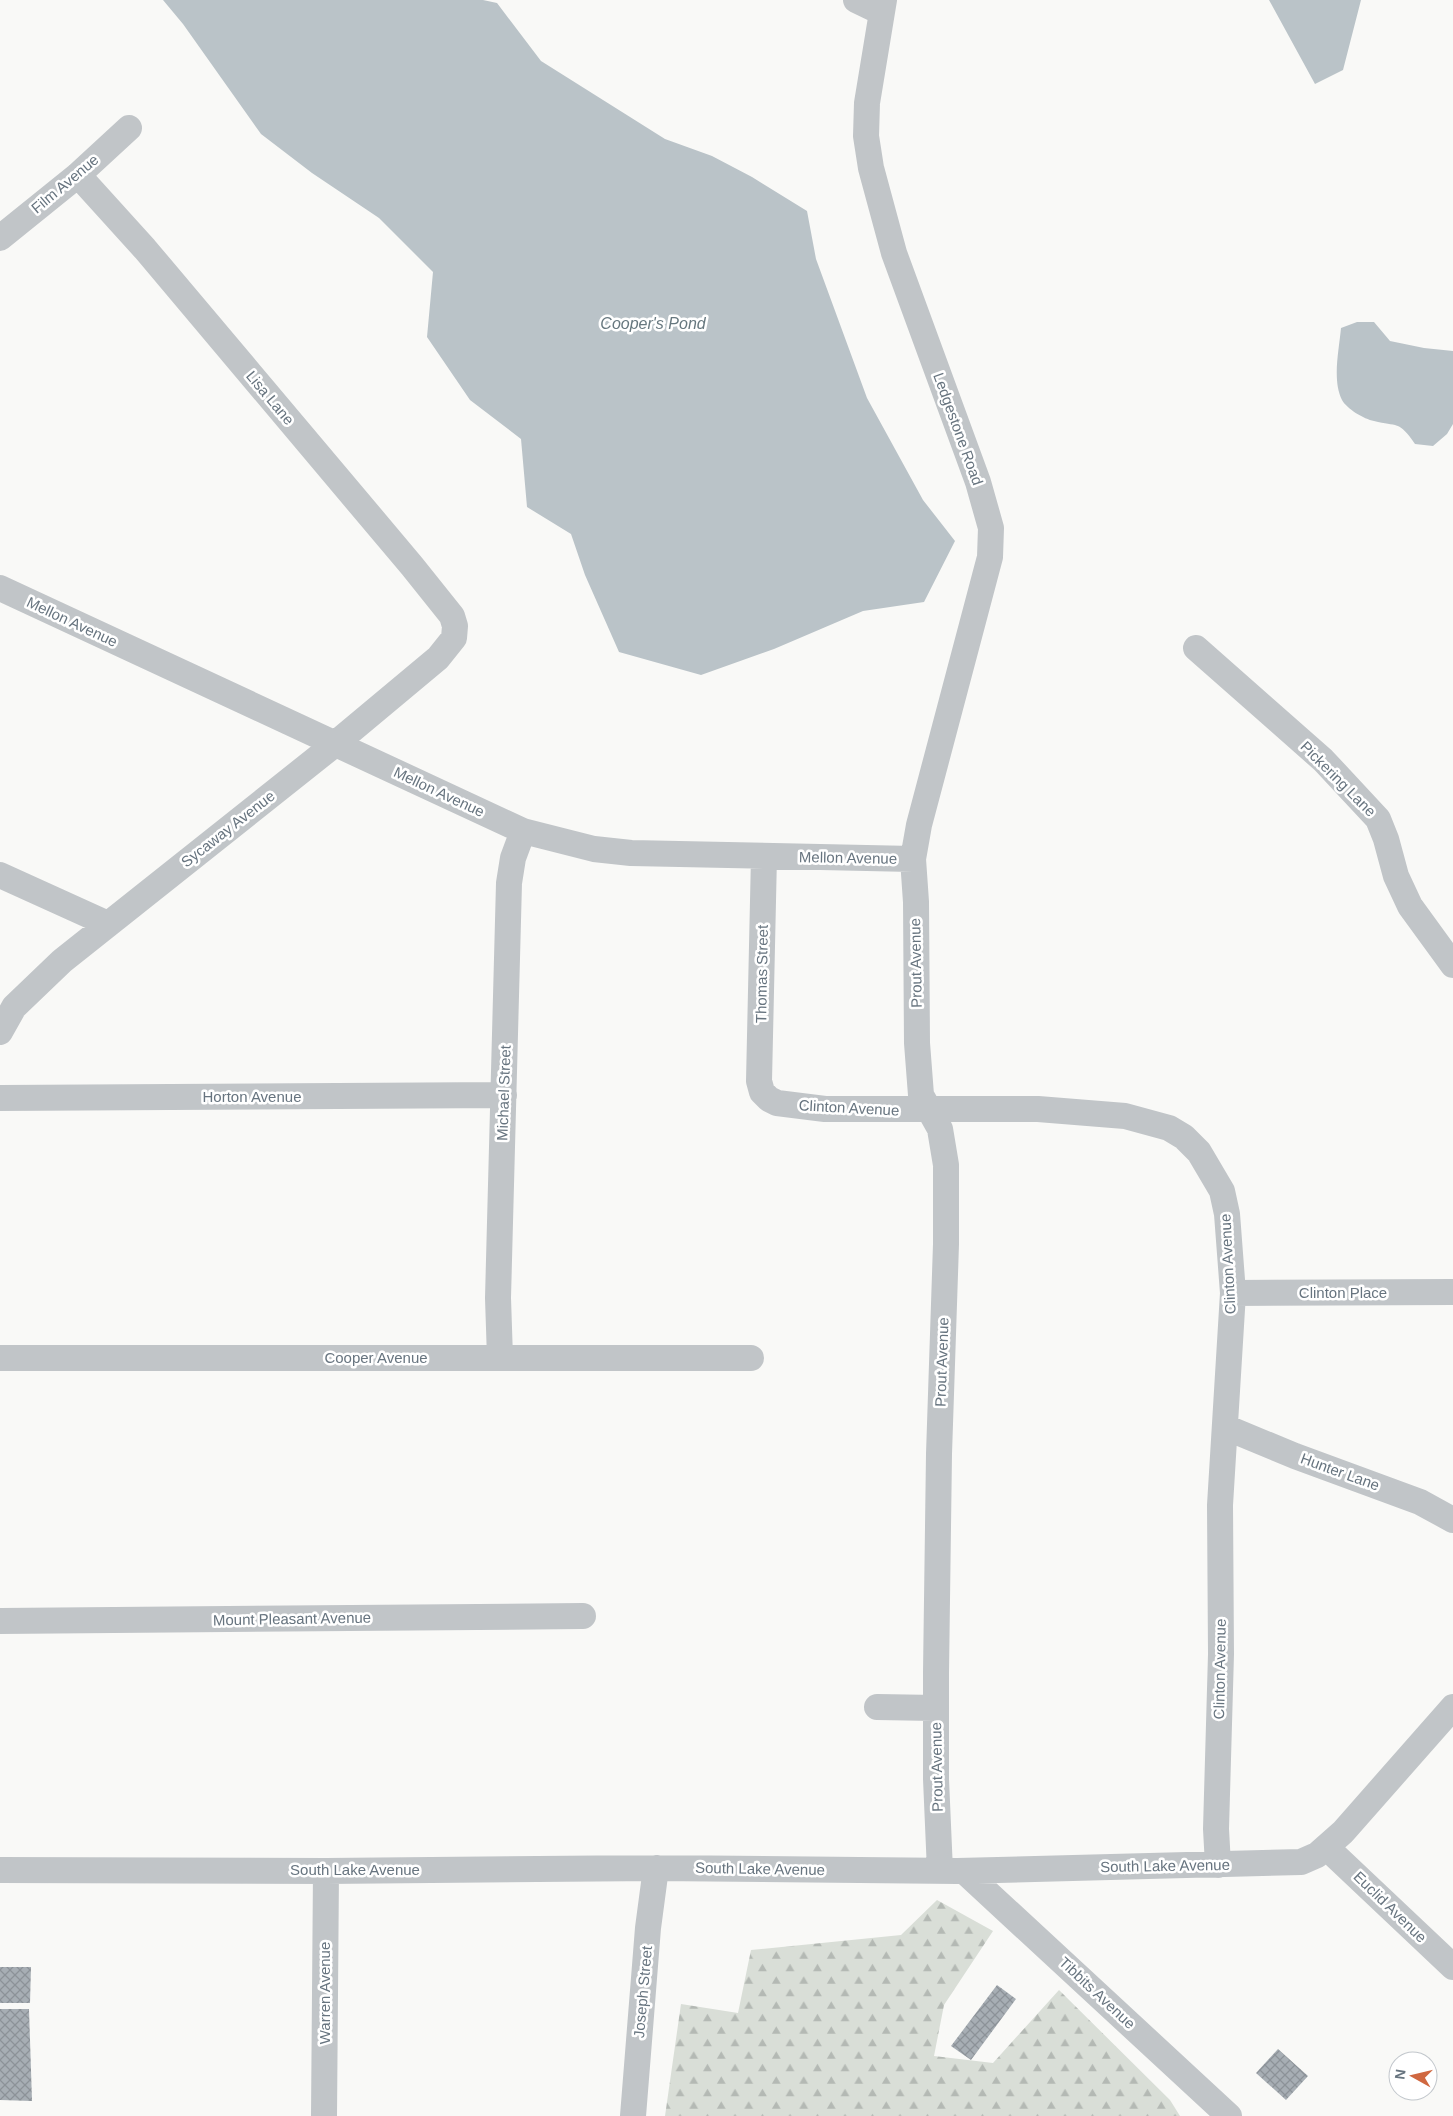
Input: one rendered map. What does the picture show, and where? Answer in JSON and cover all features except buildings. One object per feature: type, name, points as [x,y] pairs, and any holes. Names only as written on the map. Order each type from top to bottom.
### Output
[{"type":"street","points":[[856,0],[882,6]]},
{"type":"street","name":"Ledgestone Road","points":[[882,6],[867,103],[866,136],[871,168],[894,254],[978,482],[991,528],[990,557],[919,825],[913,859]]},
{"type":"street","name":"Film Avenue","points":[[0,238],[78,175],[129,128]]},
{"type":"street","name":"Lisa Lane","points":[[78,175],[144,249],[412,566],[452,616],[455,626]]},
{"type":"street","name":"Mellon Avenue","points":[[0,588],[523,830],[594,849],[631,852],[913,859]]},
{"type":"street","name":"Sycaway Avenue","points":[[0,1032],[14,1006],[62,960],[335,744],[438,658],[454,638],[455,626]]},
{"type":"street","name":"Pickering Lane","points":[[1196,648],[1322,760],[1378,818],[1396,876],[1410,906],[1453,965]]},
{"type":"street","name":"Michael Street","points":[[500,1358],[498,1298],[509,883],[513,858],[523,830]]},
{"type":"street","name":"Thomas Street","points":[[762,1092],[760,1081],[764,856]]},
{"type":"street","name":"Prout Avenue","points":[[913,859],[916,902],[917,1043],[921,1095],[940,1129],[946,1165],[946,1244],[939,1454],[936,1779],[952,1871]]},
{"type":"street","points":[[0,875],[108,924]]},
{"type":"street","name":"Clinton Avenue","points":[[762,1092],[769,1099],[777,1103],[825,1110],[1038,1109],[1125,1116],[1169,1128],[1184,1137],[1199,1152],[1222,1191],[1227,1214],[1233,1293],[1220,1505],[1221,1664],[1216,1829],[1218,1865]]},
{"type":"street","name":"Horton Avenue","points":[[0,1098],[504,1095]]},
{"type":"street","name":"Clinton Place","points":[[1233,1293],[1453,1292]]},
{"type":"street","name":"Cooper Avenue","points":[[0,1358],[751,1358]]},
{"type":"street","name":"Hunter Lane","points":[[1225,1427],[1295,1456],[1420,1502],[1453,1520]]},
{"type":"street","name":"Mount Pleasant Avenue","points":[[0,1622],[583,1616]]},
{"type":"street","points":[[877,1707],[936,1708]]},
{"type":"street","name":"South Lake Avenue","points":[[0,1870],[326,1871],[656,1868],[952,1871],[1301,1862],[1317,1855],[1343,1832],[1453,1707]]},
{"type":"street","name":"Euclid Avenue","points":[[1326,1847],[1453,1967]]},
{"type":"street","name":"Joseph Street","points":[[632,2116],[648,1928],[656,1868]]},
{"type":"street","name":"Warren Avenue","points":[[324,2116],[326,1871]]},
{"type":"street","name":"Tibbits Avenue","points":[[952,1871],[1229,2116]]},
{"type":"green space","points":[[937,1900],[993,1931],[944,2005],[934,2056],[993,2063],[1059,1990],[1170,2100],[1180,2116],[665,2116],[681,2004],[738,2013],[751,1950],[901,1935]]},
{"type":"water","name":"Cooper's Pond","points":[[163,0],[483,0],[497,3],[541,61],[665,139],[712,156],[752,177],[807,211],[816,259],[867,398],[923,500],[955,541],[924,602],[863,611],[774,649],[701,675],[619,652],[585,575],[571,534],[527,507],[521,439],[470,400],[427,337],[433,272],[379,218],[312,173],[261,134],[183,24]]},
{"type":"water","points":[[1269,0],[1361,0],[1343,70],[1315,84]]},
{"type":"water","points":[[1357,322],[1374,322],[1390,341],[1424,348],[1453,351],[1453,424],[1447,434],[1433,446],[1415,444],[1410,436],[1401,428],[1365,418],[1352,410],[1342,400],[1337,383],[1341,328]]}]
